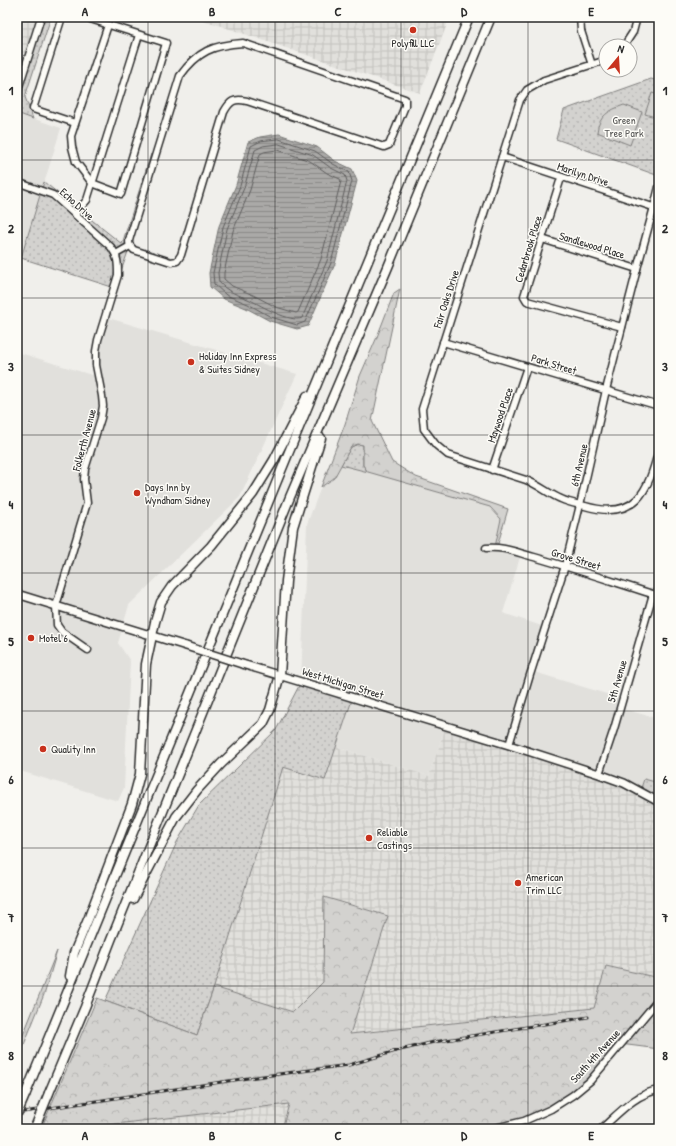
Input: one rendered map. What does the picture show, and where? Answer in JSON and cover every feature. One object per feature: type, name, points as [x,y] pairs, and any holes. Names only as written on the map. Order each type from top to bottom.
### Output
[{"type":"highway","points":[[17,1114],[469,17]]},
{"type":"highway","points":[[35,1127],[85,1007],[290,497],[388,267],[491,17]]},
{"type":"highway","points":[[65,997],[74,953],[132,804],[140,774],[146,664],[161,602],[172,586],[211,546],[253,494],[274,460],[297,414],[327,360]]},
{"type":"highway","points":[[111,940],[176,817],[197,790],[221,764],[263,724],[270,710],[280,676],[286,581],[293,527],[335,392]]},
{"type":"main road","name":"West Michigan Street","points":[[17,594],[280,676],[509,744],[624,783],[659,802]]},
{"type":"street","points":[[17,93],[41,17]]},
{"type":"street","points":[[62,17],[33,108],[76,123]]},
{"type":"street","points":[[84,17],[166,43],[121,194],[92,183],[76,162],[71,136],[108,25]]},
{"type":"street","points":[[580,17],[581,31],[592,65]]},
{"type":"street","points":[[629,38],[633,32],[637,17]]},
{"type":"street","points":[[75,214],[87,200],[140,35]]},
{"type":"street","points":[[230,44],[243,44],[405,99],[405,106],[389,145],[384,147],[247,101],[240,99],[234,100],[228,105],[224,112],[181,255],[177,261],[171,262],[134,250],[130,246],[130,237],[180,76],[200,54],[210,49],[230,44]]},
{"type":"street","name":"Fair Oaks Drive","points":[[580,505],[561,499],[536,484],[526,480],[448,455],[436,445],[424,429],[422,409],[520,100],[527,90],[544,80],[598,63]]},
{"type":"street","name":"Marilyn Drive","points":[[502,157],[561,178],[657,208]]},
{"type":"street","name":"Cedarbrook Place","points":[[561,178],[524,296],[527,301],[622,328]]},
{"type":"street","name":"Echo Drive","points":[[17,182],[53,195],[111,247],[116,254]]},
{"type":"street","name":"6th Avenue","points":[[509,744],[565,566],[606,390],[637,269],[657,208],[659,187]]},
{"type":"street","name":"Sandlewood Place","points":[[542,239],[637,269]]},
{"type":"street","points":[[116,254],[130,246]]},
{"type":"street","name":"Folkerth Avenue","points":[[56,606],[87,503],[84,479],[85,469],[101,418],[103,406],[96,365],[96,351],[118,275],[116,254]]},
{"type":"street","name":"Park Street","points":[[443,342],[659,406]]},
{"type":"street","name":"Maywood Place","points":[[492,470],[527,367]]},
{"type":"street","points":[[580,505],[598,510],[612,511],[632,504],[640,497],[647,486],[658,459],[659,449]]},
{"type":"street","name":"Grove Street","points":[[486,548],[505,548],[656,595]]},
{"type":"street","name":"5th Avenue","points":[[599,774],[656,595]]},
{"type":"street","points":[[56,606],[57,625],[62,632],[88,650]]},
{"type":"street","name":"South 4th Avenue","points":[[491,1129],[524,1120],[551,1108],[573,1095],[590,1081],[659,1000]]},
{"type":"street","points":[[601,1129],[631,1102],[646,1093],[659,1090]]},
{"type":"shaded area","points":[[17,17],[41,17],[29,55],[17,51]]},
{"type":"shaded area","points":[[194,17],[450,17],[420,93]]},
{"type":"shaded area","points":[[17,51],[29,55],[17,93]]},
{"type":"shaded area","points":[[17,113],[61,128],[21,258],[17,257]]},
{"type":"shaded area","points":[[105,317],[297,374],[240,497],[129,605],[118,643],[130,661],[124,788],[118,801],[17,770],[17,352],[98,377],[96,365]]},
{"type":"shaded area","points":[[341,464],[490,507],[501,519],[495,547],[521,554],[503,613],[545,627],[531,671],[623,699],[620,708],[659,719],[659,739],[654,756],[659,758],[659,783],[644,779],[640,791],[446,726],[429,776],[336,747],[352,697],[301,682],[307,524],[321,487],[334,478]]},
{"type":"shaded area","points":[[446,726],[599,774],[659,802],[659,978],[606,966],[594,1008],[350,1034],[388,916],[325,897],[323,982],[293,1012],[214,987],[283,767],[325,780],[336,747],[429,776]]},
{"type":"shaded area","points":[[289,1104],[282,1129],[72,1129]]},
{"type":"green space","points":[[41,17],[51,17],[25,97],[33,119],[17,113],[17,93]]},
{"type":"green space","name":"Green Tree Park","points":[[659,68],[659,176],[556,139],[564,110],[651,79],[655,80]]},
{"type":"green space","points":[[652,93],[659,95],[658,118],[645,114]]},
{"type":"green space","points":[[624,105],[642,112],[630,145],[597,132],[602,118],[606,114]]},
{"type":"green space","points":[[151,154],[130,246],[115,288],[21,258],[44,182],[122,244]]},
{"type":"green space","points":[[400,289],[372,421],[392,462],[416,477],[508,509],[497,547],[495,547],[501,519],[490,507],[368,472],[363,465],[363,445],[358,444],[351,447],[334,478],[321,487],[345,424],[360,376],[394,293]]},
{"type":"green space","points":[[358,444],[363,445],[363,465],[368,472],[341,465],[351,447]]},
{"type":"green space","points":[[301,682],[353,697],[325,780],[283,767],[214,987],[197,1035],[105,1001],[177,842],[199,805],[276,730]]},
{"type":"green space","points":[[644,779],[659,783],[659,802],[640,791]]},
{"type":"green space","points":[[324,897],[388,916],[350,1034],[594,1008],[606,966],[659,978],[659,1049],[620,1044],[590,1081],[551,1109],[491,1129],[282,1129],[289,1104],[72,1129],[41,1129],[97,998],[197,1035],[214,987],[293,1012],[323,982]]},
{"type":"green space","points":[[57,951],[45,992],[17,1062],[17,1050]]},
{"type":"water","points":[[279,134],[317,147],[335,161],[352,169],[357,181],[335,264],[308,326],[297,329],[270,321],[246,308],[224,299],[210,287],[209,273],[219,226],[236,185],[248,142],[260,137]]},
{"type":"railway","points":[[17,1113],[248,1078],[349,1065],[396,1051],[434,1042],[588,1017]]},
{"type":"place","name":"Polyfill LLC","points":[[413,30]]},
{"type":"place","name":"Holiday Inn Express & Suites Sidney","points":[[191,362]]},
{"type":"place","name":"Days Inn by Wyndham Sidney","points":[[137,493]]},
{"type":"place","name":"Motel 6","points":[[31,638]]},
{"type":"place","name":"Quality Inn","points":[[43,749]]},
{"type":"place","name":"Reliable Castings","points":[[369,838]]},
{"type":"place","name":"American Trim LLC","points":[[518,883]]}]
